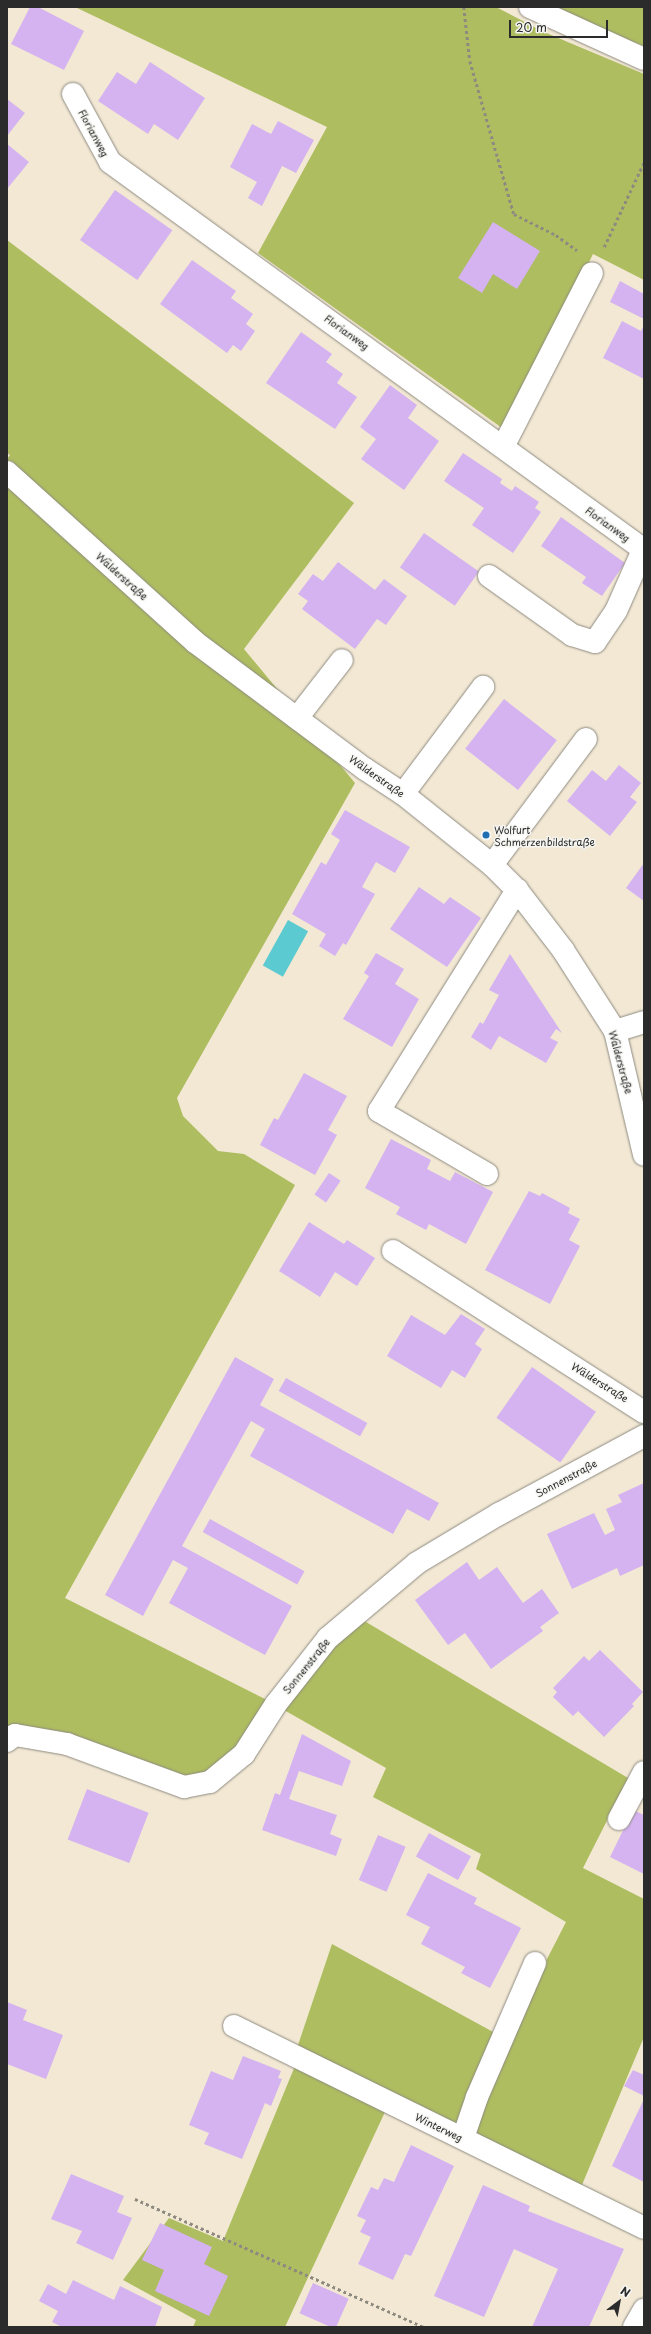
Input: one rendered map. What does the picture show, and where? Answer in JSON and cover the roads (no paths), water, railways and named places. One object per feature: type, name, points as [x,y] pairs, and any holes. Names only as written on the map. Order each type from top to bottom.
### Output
[{"type":"street","points":[[530,7],[644,59]]},
{"type":"street","name":"Florianweg","points":[[73,94],[110,162],[644,550]]},
{"type":"street","points":[[503,447],[592,273]]},
{"type":"street","name":"Wälderstraße","points":[[7,472],[195,642],[403,794],[492,865],[517,890],[563,950],[614,1031],[644,1155]]},
{"type":"street","points":[[490,576],[572,635],[595,642],[616,610],[644,550]]},
{"type":"street","points":[[297,718],[342,660]]},
{"type":"street","points":[[403,794],[483,687]]},
{"type":"street","points":[[492,865],[586,739]]},
{"type":"street","points":[[487,1174],[378,1111],[517,890]]},
{"type":"street","points":[[614,1031],[644,1022]]},
{"type":"street","name":"Wälderstraße","points":[[393,1251],[644,1412]]},
{"type":"street","name":"Sonnenstraße","points":[[7,1740],[15,1735],[68,1744],[184,1787],[210,1782],[244,1754],[276,1704],[328,1638],[417,1563],[499,1514],[644,1436]]},
{"type":"street","points":[[619,1819],[644,1772]]},
{"type":"street","points":[[463,2138],[477,2097],[535,1963]]},
{"type":"street","name":"Winterweg","points":[[234,2026],[644,2228]]},
{"type":"street","points":[[634,2327],[644,2310]]},
{"type":"water","points":[[288,920],[308,931],[283,977],[263,965]]},
{"type":"place","name":"Wolfurt Schmerzenbildstraße","points":[[486,835]]}]
